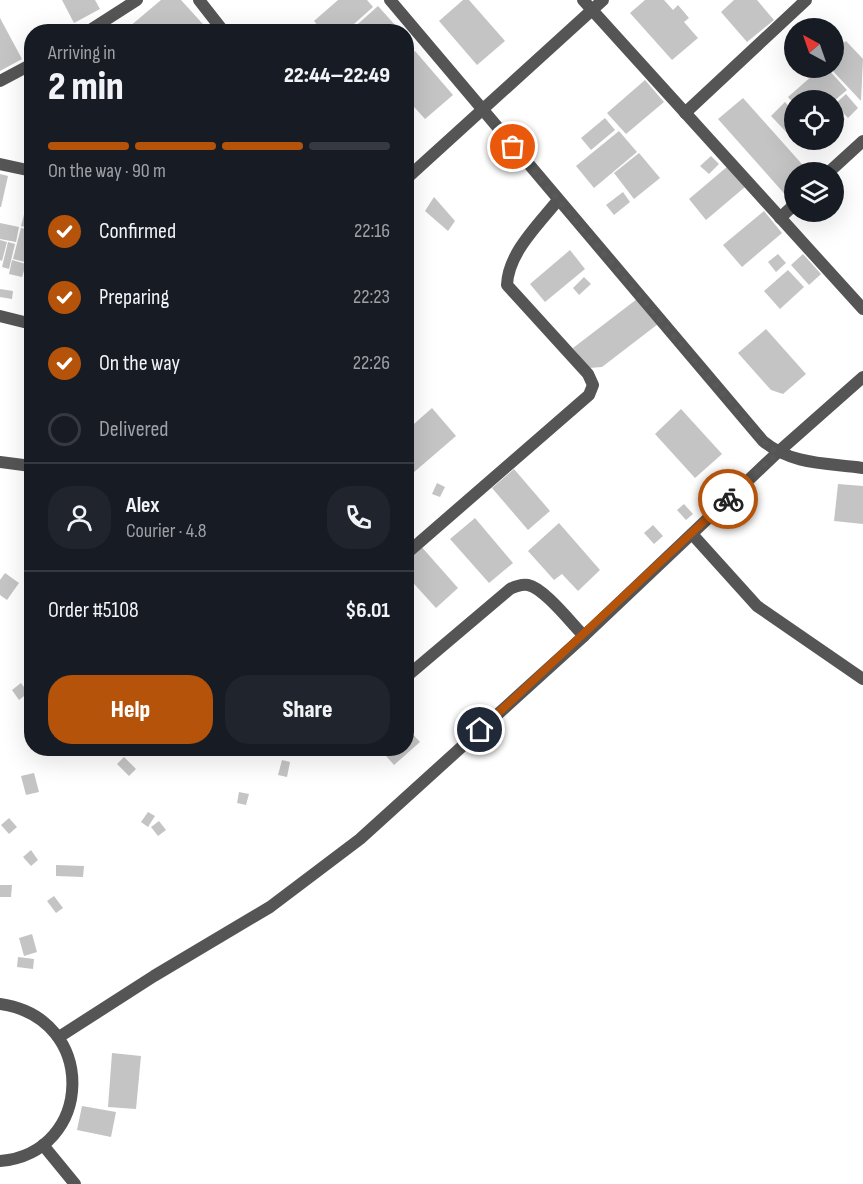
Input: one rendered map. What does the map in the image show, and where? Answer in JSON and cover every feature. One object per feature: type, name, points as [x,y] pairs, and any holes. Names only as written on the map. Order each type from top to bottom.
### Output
[{"type":"street","points":[[100,24],[137,0]]},
{"type":"street","points":[[199,0],[218,24]]},
{"type":"street","points":[[390,0],[410,24]]},
{"type":"street","points":[[583,0],[863,309]]},
{"type":"street","points":[[414,172],[483,112],[603,0]]},
{"type":"street","points":[[685,113],[806,0]]},
{"type":"street","points":[[414,29],[763,441],[777,453],[811,462],[863,468]]},
{"type":"street","points":[[0,81],[24,68]]},
{"type":"street","points":[[840,162],[863,141]]},
{"type":"street","points":[[0,164],[24,169]]},
{"type":"street","points":[[414,547],[589,395],[593,385],[588,374],[507,285],[507,271],[527,238],[558,200]]},
{"type":"street","points":[[780,218],[784,214]]},
{"type":"street","points":[[0,316],[24,322]]},
{"type":"street","points":[[59,1037],[154,976],[270,907],[360,839],[584,636],[777,453],[863,377]]},
{"type":"street","points":[[0,462],[24,465]]},
{"type":"street","points":[[692,534],[757,606],[863,679]]},
{"type":"street","points":[[414,670],[510,589],[518,586],[527,585],[540,591],[584,636]]},
{"type":"street","points":[[0,1004],[18,1007],[41,1018],[59,1037],[68,1054],[73,1074],[72,1094],[67,1113],[57,1130],[43,1145],[27,1154],[0,1161]]},
{"type":"street","points":[[43,1145],[75,1184]]},
{"type":"building","points":[[62,0],[95,0],[100,9],[74,23]]},
{"type":"building","points":[[161,0],[181,0],[203,24],[133,24]]},
{"type":"building","points":[[338,0],[367,0],[373,7],[354,24],[316,24],[314,21]]},
{"type":"building","points":[[463,0],[469,0],[505,41],[477,65],[439,21]]},
{"type":"building","points":[[645,0],[664,0],[673,10],[678,5],[689,18],[684,22],[698,38],[672,60],[630,13]]},
{"type":"building","points":[[734,0],[757,0],[774,20],[747,42],[721,12]]},
{"type":"building","points":[[378,6],[394,24],[358,24]]},
{"type":"building","points":[[0,18],[22,59],[0,71]]},
{"type":"building","points":[[846,41],[863,59],[861,101],[839,78],[844,78],[844,43]]},
{"type":"building","points":[[414,52],[453,95],[425,119],[414,107]]},
{"type":"building","points":[[810,78],[836,78],[847,90],[844,92],[844,90],[796,90]]},
{"type":"building","points":[[645,80],[664,102],[626,134],[607,113]]},
{"type":"building","points":[[846,94],[858,108],[848,118],[844,114],[844,96]]},
{"type":"building","points":[[743,98],[784,144],[784,150],[789,150],[800,162],[784,162],[784,193],[718,119]]},
{"type":"building","points":[[784,103],[784,130],[771,116]]},
{"type":"building","points":[[605,118],[615,130],[591,150],[581,138]]},
{"type":"building","points":[[619,131],[637,152],[594,188],[576,166]]},
{"type":"building","points":[[639,153],[660,178],[634,199],[614,173]]},
{"type":"building","points":[[711,156],[719,164],[709,174],[700,166]]},
{"type":"building","points":[[728,166],[745,187],[706,220],[689,199]]},
{"type":"building","points":[[0,174],[8,176],[1,207],[0,207]]},
{"type":"building","points":[[623,192],[630,202],[614,215],[606,205]]},
{"type":"building","points":[[434,197],[455,221],[448,231],[425,211]]},
{"type":"building","points":[[764,211],[782,233],[742,267],[723,245]]},
{"type":"building","points":[[0,223],[19,227],[16,242],[0,239]]},
{"type":"building","points":[[21,228],[24,229],[24,262],[13,259]]},
{"type":"building","points":[[0,240],[7,242],[2,261],[0,260]]},
{"type":"building","points":[[8,242],[15,244],[9,269],[2,267]]},
{"type":"building","points":[[570,250],[585,269],[545,302],[530,284]]},
{"type":"building","points":[[778,254],[786,263],[776,272],[768,262]]},
{"type":"building","points":[[803,254],[821,274],[809,285],[791,265]]},
{"type":"building","points":[[12,260],[24,263],[22,277],[9,274]]},
{"type":"building","points":[[788,270],[804,287],[780,309],[764,291]]},
{"type":"building","points":[[584,277],[591,284],[579,295],[573,288]]},
{"type":"building","points":[[0,289],[13,291],[12,299],[0,297]]},
{"type":"building","points":[[637,299],[658,324],[602,367],[589,368],[573,348]]},
{"type":"building","points":[[766,329],[806,374],[783,394],[771,390],[738,353]]},
{"type":"building","points":[[432,408],[456,436],[414,472],[414,424]]},
{"type":"building","points":[[681,409],[722,454],[695,478],[655,434]]},
{"type":"building","points":[[514,469],[550,511],[528,530],[492,488]]},
{"type":"building","points":[[437,483],[445,487],[440,497],[432,494]]},
{"type":"building","points":[[718,483],[725,491],[715,500],[707,492]]},
{"type":"building","points":[[838,484],[863,486],[863,524],[834,521]]},
{"type":"building","points":[[684,504],[693,514],[686,520],[677,510]]},
{"type":"building","points":[[475,518],[513,563],[489,583],[450,539]]},
{"type":"building","points":[[559,523],[600,570],[578,591],[562,574],[554,580],[528,551]]},
{"type":"building","points":[[653,525],[663,536],[654,544],[644,533]]},
{"type":"building","points":[[419,544],[458,588],[436,608],[414,584],[414,548]]},
{"type":"building","points":[[5,573],[19,583],[7,600],[0,595],[0,580]]},
{"type":"building","points":[[21,683],[24,687],[24,696],[19,700],[12,690]]},
{"type":"building","points":[[414,736],[420,742],[414,747]]},
{"type":"building","points":[[386,756],[404,756],[394,765]]},
{"type":"building","points":[[124,757],[136,769],[129,776],[117,764]]},
{"type":"building","points":[[282,760],[290,762],[287,777],[278,775]]},
{"type":"building","points":[[34,773],[39,792],[26,795],[21,776]]},
{"type":"building","points":[[239,792],[249,794],[246,805],[237,803]]},
{"type":"building","points":[[148,812],[155,816],[148,827],[141,822]]},
{"type":"building","points":[[9,818],[17,827],[9,834],[1,825]]},
{"type":"building","points":[[159,821],[166,830],[158,836],[151,827]]},
{"type":"building","points":[[31,850],[38,860],[31,866],[23,857]]},
{"type":"building","points":[[56,865],[84,866],[83,877],[56,876]]},
{"type":"building","points":[[0,885],[12,885],[11,897],[0,897]]},
{"type":"building","points":[[54,896],[63,908],[56,913],[47,901]]},
{"type":"building","points":[[32,934],[37,952],[24,956],[19,938]]},
{"type":"building","points":[[18,957],[34,959],[33,969],[17,967]]},
{"type":"building","points":[[112,1053],[141,1056],[136,1109],[108,1107]]},
{"type":"building","points":[[82,1106],[116,1112],[111,1137],[77,1130]]},
{"type":"way so far","points":[[513,147],[763,441],[777,453],[728,499]]},
{"type":"route","points":[[480,730],[584,636],[728,499]]}]
